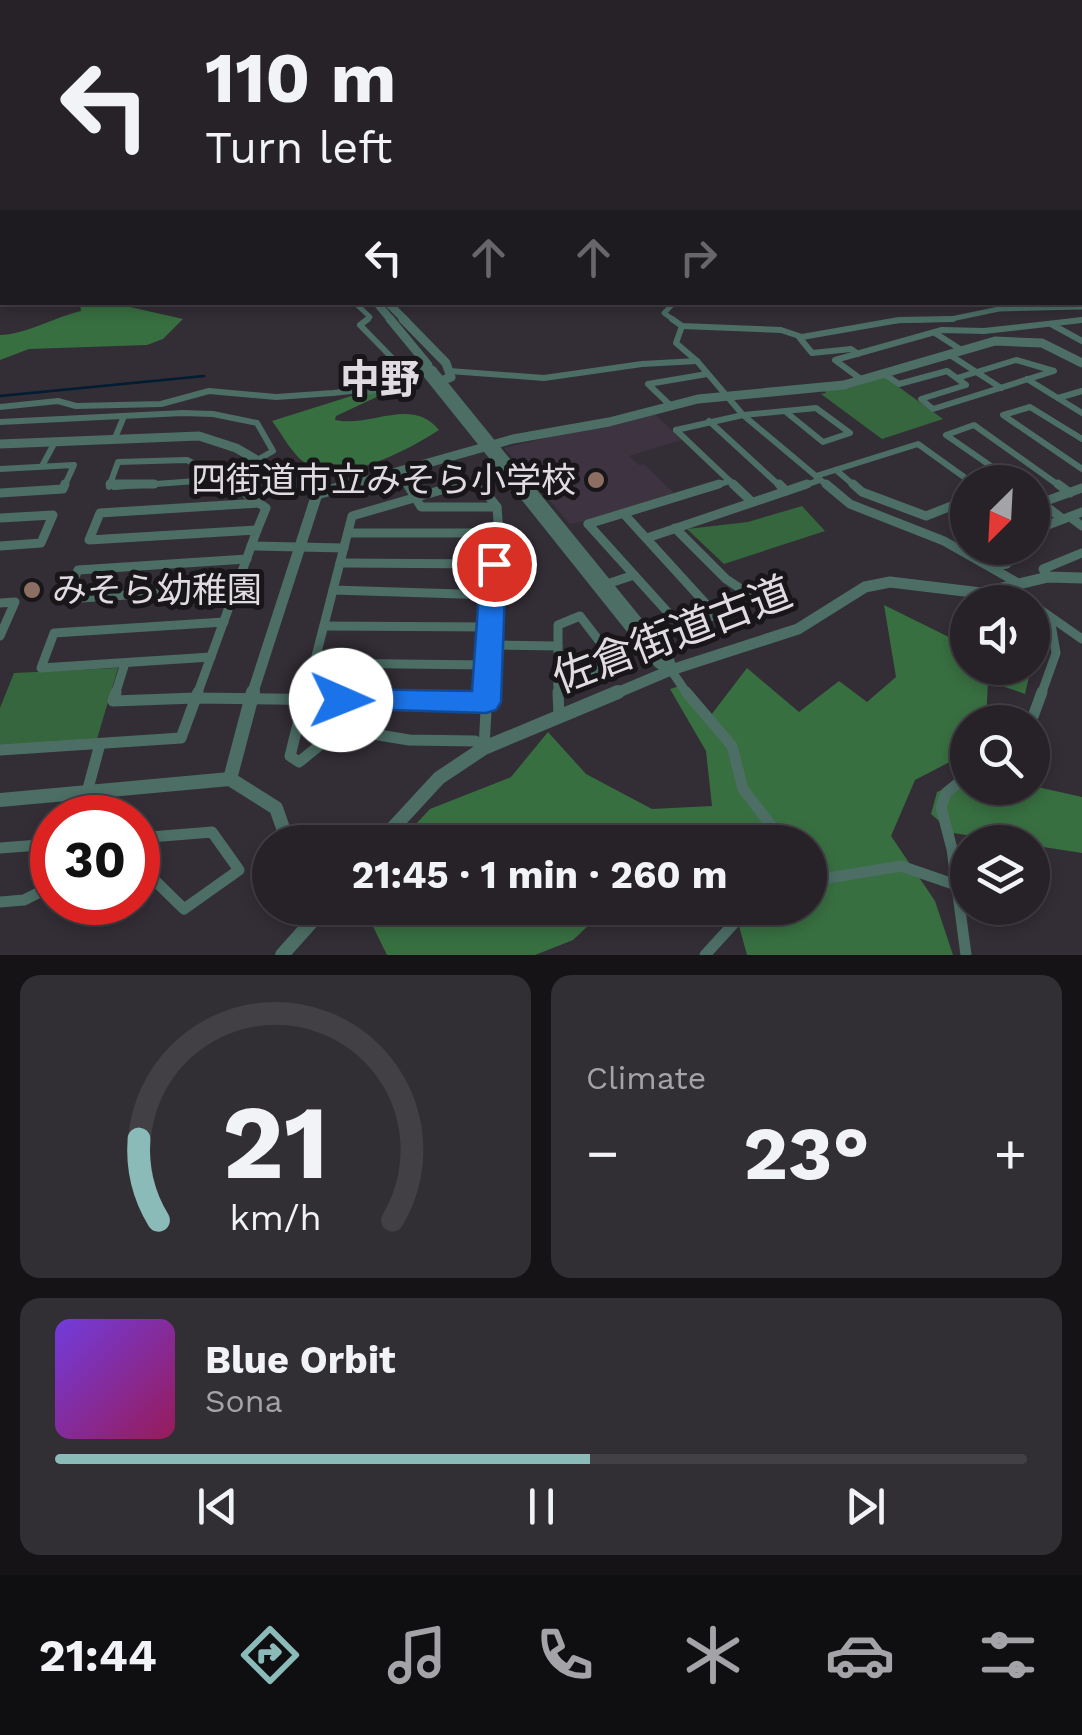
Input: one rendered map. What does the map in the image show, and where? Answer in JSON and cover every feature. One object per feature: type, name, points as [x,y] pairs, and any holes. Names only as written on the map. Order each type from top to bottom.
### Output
[{"type":"street","points":[[357,305],[370,317]]},
{"type":"street","points":[[375,305],[668,661],[678,683],[732,746],[743,789],[771,825]]},
{"type":"street","points":[[672,305],[664,313],[682,326],[781,330],[799,337],[812,353],[851,349],[858,354]]},
{"type":"street","points":[[0,407],[58,401],[76,406],[161,404],[209,391],[276,397],[360,390],[398,364],[360,325],[391,307],[450,371],[450,377],[441,381]]},
{"type":"street","points":[[799,337],[899,320],[975,316],[999,309],[1082,307]]},
{"type":"street","points":[[862,380],[835,360],[935,333],[1082,320]]},
{"type":"street","points":[[1051,324],[1082,341]]},
{"type":"street","points":[[682,326],[676,343],[697,361],[723,396],[818,478],[832,495],[944,541],[994,566],[1015,585]]},
{"type":"street","points":[[935,333],[964,351]]},
{"type":"street","points":[[0,444],[199,436],[236,448],[316,494],[489,446],[672,406],[862,380],[995,341],[1027,340],[1059,350],[1082,363]]},
{"type":"street","points":[[950,355],[1001,388]]},
{"type":"street","points":[[884,374],[899,384],[947,371],[956,378],[966,385],[921,400],[933,409],[1054,372],[1023,358],[956,378]]},
{"type":"street","points":[[450,371],[544,378],[642,364],[697,361]]},
{"type":"street","points":[[665,366],[678,378]]},
{"type":"street","points":[[334,393],[346,396],[392,388],[404,375],[424,367]]},
{"type":"street","points":[[424,367],[441,381],[659,662],[671,670]]},
{"type":"street","points":[[672,406],[648,384],[708,374]]},
{"type":"street","points":[[1027,380],[1082,413]]},
{"type":"street","points":[[1058,398],[1082,390]]},
{"type":"street","points":[[1082,439],[1030,406],[1003,416],[1082,469]]},
{"type":"street","points":[[752,502],[676,430],[743,415],[819,408],[850,433],[822,442],[786,412]]},
{"type":"street","points":[[0,422],[213,414],[257,423],[273,451],[222,480],[108,487],[118,462],[187,460],[222,480],[266,508],[181,738],[0,750]]},
{"type":"street","points":[[116,438],[124,416]]},
{"type":"street","points":[[708,421],[786,491]]},
{"type":"street","points":[[989,465],[946,435],[974,425],[1030,465]]},
{"type":"street","points":[[42,466],[54,442]]},
{"type":"street","points":[[646,538],[918,444],[950,467]]},
{"type":"street","points":[[0,469],[74,465],[63,489],[0,493]]},
{"type":"street","points":[[836,470],[862,492],[926,516],[950,507]]},
{"type":"street","points":[[398,472],[421,506],[497,507]]},
{"type":"street","points":[[1050,479],[1070,493]]},
{"type":"street","points":[[348,533],[499,534],[497,507],[476,480],[352,516],[290,756],[299,762],[336,732],[349,730],[409,740],[475,741],[484,748]]},
{"type":"street","points":[[675,528],[726,579],[756,599],[682,628],[588,524],[730,481]]},
{"type":"street","points":[[1050,500],[1082,488]]},
{"type":"street","points":[[230,779],[250,700],[316,494]]},
{"type":"street","points":[[257,530],[89,540],[100,513],[259,503]]},
{"type":"street","points":[[1050,510],[1082,526]]},
{"type":"street","points":[[1050,524],[1082,512]]},
{"type":"street","points":[[624,514],[716,614]]},
{"type":"street","points":[[0,518],[53,515],[41,543],[0,546]]},
{"type":"street","points":[[251,546],[344,548]]},
{"type":"street","points":[[1048,576],[1043,569],[1082,553]]},
{"type":"street","points":[[236,588],[65,599],[78,570],[247,559]]},
{"type":"street","points":[[340,563],[494,564],[484,748]]},
{"type":"street","points":[[994,566],[1000,565]]},
{"type":"street","points":[[606,584],[634,575]]},
{"type":"street","name":"佐倉街道古道","points":[[1019,585],[1048,576],[1082,578]]},
{"type":"street","name":"佐倉街道古道","points":[[396,825],[439,778],[484,748],[559,715],[671,670],[789,632],[874,584],[902,583],[950,590]]},
{"type":"street","points":[[333,590],[492,595]]},
{"type":"street","points":[[0,603],[15,602],[0,636]]},
{"type":"street","points":[[558,684],[613,665],[614,658],[580,616],[558,624],[558,684],[559,715]]},
{"type":"street","points":[[1050,618],[1082,639]]},
{"type":"street","points":[[1050,618],[1056,653],[1050,670]]},
{"type":"street","points":[[211,657],[41,668],[54,633],[224,622]]},
{"type":"street","points":[[324,626],[490,628]]},
{"type":"street","points":[[489,645],[558,646]]},
{"type":"street","points":[[124,663],[112,701],[196,698],[486,702]]},
{"type":"street","points":[[314,663],[488,665]]},
{"type":"street","points":[[86,794],[100,744]]},
{"type":"street","points":[[0,800],[230,779],[276,808],[282,825]]},
{"type":"street","points":[[950,790],[940,808],[950,856]]},
{"type":"street","points":[[212,832],[239,870],[184,909],[140,865],[142,838],[212,832]]},
{"type":"street","points":[[0,848],[30,846]]},
{"type":"street","points":[[827,878],[901,866],[950,882]]},
{"type":"street","points":[[0,902],[30,897]]},
{"type":"street","points":[[282,955],[305,925]]},
{"type":"street","points":[[705,955],[732,925]]},
{"type":"street","points":[[962,925],[966,955]]},
{"type":"shaded area","name":"四街道市立みそら小学校","points":[[654,413],[682,440],[629,456],[639,465],[644,464],[676,495],[598,519],[570,524],[504,448]]},
{"type":"green space","points":[[80,305],[121,305],[183,319],[163,339],[147,345],[29,349],[0,360],[0,335],[81,311]]},
{"type":"green space","points":[[407,369],[381,395],[336,416],[335,420],[349,421],[416,415],[439,430],[374,463],[338,471],[321,470],[307,464],[292,450],[272,421],[361,393]]},
{"type":"green space","points":[[885,377],[943,419],[882,439],[821,394],[826,393],[824,390],[849,388]]},
{"type":"green space","points":[[802,506],[825,531],[724,564],[687,529],[748,522]]},
{"type":"green space","points":[[884,605],[950,638],[950,685],[988,685],[987,705],[950,705],[950,762],[915,780],[891,836],[935,901],[953,955],[747,955],[739,925],[827,925],[827,825],[415,825],[430,809],[511,777],[548,732],[586,774],[652,809],[712,806],[706,751],[670,689],[680,686],[708,719],[747,668],[799,712],[839,681],[867,702],[896,677]]},
{"type":"green space","points":[[118,668],[97,739],[0,747],[0,708],[14,673]]},
{"type":"green space","points":[[999,685],[1027,685],[1025,694]]},
{"type":"green space","points":[[950,786],[950,805],[1050,805],[1050,790],[1082,797],[1082,853],[1050,848],[1050,825],[950,825],[950,830],[931,814],[937,792]]},
{"type":"green space","points":[[372,925],[589,925],[573,940],[535,955],[387,955]]},
{"type":"waterway","points":[[0,396],[204,376]]},
{"type":"place","name":"四街道市立みそら小学校","points":[[596,480]]},
{"type":"place","name":"みそら幼稚園","points":[[32,590]]},
{"type":"district","name":"中野","points":[[380,379]]},
{"type":"route","points":[[341,700],[486,702],[494,564]]}]
